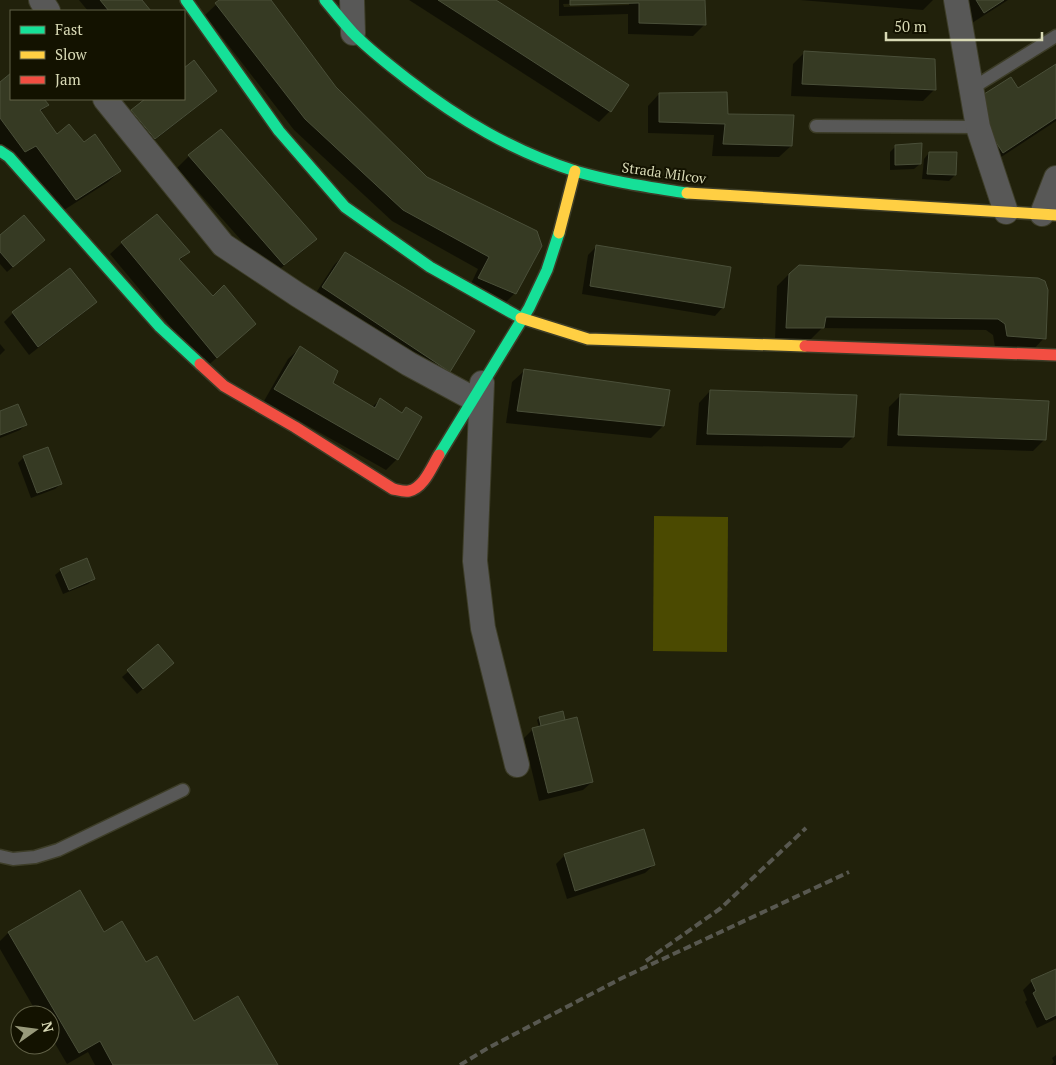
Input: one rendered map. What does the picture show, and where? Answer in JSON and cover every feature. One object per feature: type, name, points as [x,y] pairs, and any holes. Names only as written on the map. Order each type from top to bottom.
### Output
[{"type":"street","points":[[186,0],[279,131],[345,206],[430,267],[523,319],[588,339],[1056,355]]},
{"type":"street","name":"Strada Milcov","points":[[325,0],[353,33],[390,66],[430,97],[470,124],[525,153],[575,171],[612,181],[695,194],[1049,215]]},
{"type":"street","points":[[352,0],[353,33]]},
{"type":"street","points":[[956,0],[978,127],[1006,212]]},
{"type":"street","points":[[105,100],[223,245],[298,295],[401,359],[477,391]]},
{"type":"street","points":[[0,151],[9,157],[160,327],[224,386],[295,427],[393,489],[405,492],[415,489],[424,480],[523,319],[540,286],[553,254],[575,171]]},
{"type":"street","points":[[1049,215],[1056,178]]},
{"type":"street","points":[[477,391],[474,560],[483,628],[517,765]]},
{"type":"lane","points":[[972,89],[1056,36]]},
{"type":"lane","points":[[816,126],[978,127]]},
{"type":"lane","points":[[0,856],[13,859],[35,857],[58,850],[183,790]]},
{"type":"shaded area","points":[[654,516],[728,517],[727,652],[653,651]]},
{"type":"building","points":[[100,0],[142,0],[150,10],[108,10]]},
{"type":"building","points":[[219,0],[271,0],[336,87],[427,177],[537,231],[542,246],[516,294],[478,278],[489,257],[403,210],[305,119],[215,3]]},
{"type":"building","points":[[438,0],[496,0],[629,85],[611,112]]},
{"type":"building","points":[[570,0],[705,0],[706,25],[639,23],[639,3],[570,5]]},
{"type":"building","points":[[976,0],[1004,0],[984,13]]},
{"type":"building","points":[[804,51],[935,59],[936,90],[802,84]]},
{"type":"building","points":[[194,60],[217,91],[155,139],[131,110],[144,100],[185,100],[185,67]]},
{"type":"building","points":[[1056,64],[1056,118],[1003,153],[986,127],[981,96],[1011,77],[1018,88]]},
{"type":"building","points":[[10,74],[10,100],[45,100],[49,105],[40,110],[57,134],[69,124],[84,142],[95,134],[121,171],[76,200],[36,146],[25,152],[0,118],[0,82]]},
{"type":"building","points":[[727,92],[728,114],[794,115],[792,146],[723,144],[725,124],[659,122],[659,93]]},
{"type":"building","points":[[221,129],[317,239],[284,265],[188,155]]},
{"type":"building","points":[[922,143],[921,164],[895,165],[895,145]]},
{"type":"building","points":[[929,152],[957,152],[956,175],[927,174]]},
{"type":"building","points":[[157,214],[190,252],[179,259],[213,296],[224,285],[256,324],[217,358],[121,242]]},
{"type":"building","points":[[24,215],[45,240],[13,267],[0,252],[0,235]]},
{"type":"building","points":[[596,245],[731,267],[724,308],[590,286]]},
{"type":"building","points":[[345,252],[475,331],[450,372],[322,287]]},
{"type":"building","points":[[799,265],[1038,278],[1045,281],[1048,290],[1046,339],[1007,336],[1005,324],[998,319],[826,317],[824,328],[786,328],[789,274]]},
{"type":"building","points":[[70,268],[97,302],[38,347],[12,312]]},
{"type":"building","points":[[300,346],[338,371],[333,383],[375,408],[380,398],[402,413],[406,407],[422,417],[398,460],[274,389]]},
{"type":"building","points":[[524,369],[670,390],[664,426],[517,411]]},
{"type":"building","points":[[710,390],[857,395],[854,437],[707,434]]},
{"type":"building","points":[[900,394],[1049,401],[1046,440],[898,435]]},
{"type":"building","points":[[18,404],[27,425],[0,435],[0,411]]},
{"type":"building","points":[[48,447],[62,484],[37,493],[23,456]]},
{"type":"building","points":[[87,558],[95,579],[69,590],[60,569]]},
{"type":"building","points":[[158,644],[174,663],[143,689],[127,670]]},
{"type":"building","points":[[563,711],[565,720],[541,726],[539,717]]},
{"type":"building","points":[[577,717],[593,782],[548,793],[532,728]]},
{"type":"building","points":[[644,829],[655,865],[575,891],[564,854]]},
{"type":"building","points":[[80,890],[104,932],[122,921],[146,962],[157,956],[194,1021],[238,996],[278,1065],[113,1065],[100,1041],[79,1053],[60,1021],[60,1005],[51,1005],[8,932]]},
{"type":"building","points":[[1056,969],[1056,1015],[1046,1020],[1033,993],[1036,991],[1031,980]]},
{"type":"railway","points":[[646,961],[721,908],[806,828]]},
{"type":"railway","points":[[460,1065],[488,1048],[622,978],[849,872]]},
{"type":"traffic: fast","points":[[186,0],[279,131],[345,207],[430,267],[521,318]]},
{"type":"traffic: fast","points":[[325,0],[352,32],[407,79],[466,120],[508,144],[552,163],[589,175],[687,193]]},
{"type":"traffic: fast","points":[[0,151],[9,157],[160,327],[200,364]]},
{"type":"traffic: fast","points":[[439,455],[529,308],[547,270],[559,233]]},
{"type":"traffic: slow","points":[[559,233],[575,171]]},
{"type":"traffic: slow","points":[[687,193],[1056,215]]},
{"type":"traffic: slow","points":[[521,318],[588,339],[805,346]]},
{"type":"traffic: jam","points":[[805,346],[1056,355]]},
{"type":"traffic: jam","points":[[200,364],[224,386],[295,427],[393,489],[409,491],[419,486],[439,455]]}]
